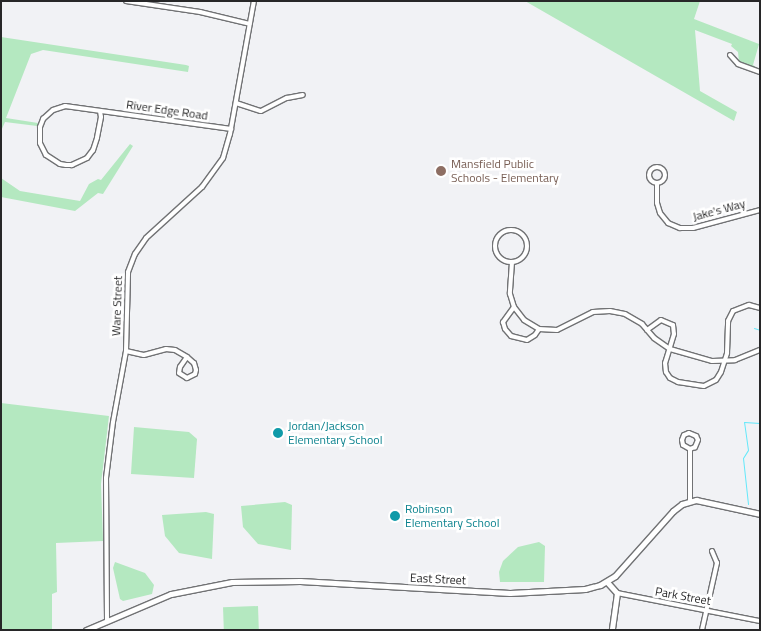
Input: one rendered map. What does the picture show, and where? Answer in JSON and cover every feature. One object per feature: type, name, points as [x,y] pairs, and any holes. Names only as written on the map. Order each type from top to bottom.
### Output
[{"type":"main road","name":"East Street","points":[[86,630],[171,594],[232,582],[300,581],[510,593],[570,591],[593,588],[607,582],[633,558],[673,511],[690,501]]},
{"type":"main road","points":[[690,501],[713,502],[760,514]]},
{"type":"main road","points":[[607,582],[618,594],[612,630]]},
{"type":"street","points":[[126,1],[145,2],[200,12],[250,24]]},
{"type":"street","name":"Ware Street","points":[[107,620],[106,478],[113,422],[126,351],[127,280],[135,254],[146,238],[202,187],[216,170],[226,150],[254,1]]},
{"type":"street","points":[[730,55],[735,62],[760,72]]},
{"type":"street","points":[[236,103],[263,111],[287,98],[303,95]]},
{"type":"street","name":"River Edge Road","points":[[100,111],[102,117],[94,150],[87,158],[72,165],[60,164],[46,155],[40,143],[40,127],[43,119],[53,110],[65,106],[231,129]]},
{"type":"street","name":"Jake's Way","points":[[656,166],[664,169],[666,174],[662,182],[657,183],[652,181],[649,176],[649,171],[656,166]]},
{"type":"street","name":"Jake's Way","points":[[657,183],[657,203],[660,213],[668,223],[680,228],[693,228],[760,210]]},
{"type":"street","points":[[511,231],[522,236],[527,244],[523,257],[512,262],[500,258],[495,247],[499,236],[511,231]]},
{"type":"street","points":[[512,262],[510,286],[514,307],[524,320],[539,329],[557,330],[601,310],[624,314],[670,349],[712,361],[724,362],[743,358],[760,350]]},
{"type":"street","points":[[647,330],[661,320],[671,323],[675,330],[665,363],[666,372],[670,378],[685,385],[704,386],[712,383],[719,376],[727,353],[728,321],[734,311],[745,305],[760,308]]},
{"type":"street","points":[[514,307],[503,322],[505,329],[511,336],[527,340],[535,335],[539,329]]},
{"type":"street","points":[[126,351],[144,355],[166,349],[175,350],[187,357],[194,363],[195,374],[186,378],[179,373],[187,357]]},
{"type":"street","points":[[689,433],[694,434],[698,440],[695,447],[690,449],[683,445],[682,440],[689,433]]},
{"type":"street","points":[[690,449],[690,501]]},
{"type":"street","points":[[702,630],[717,564],[712,551]]},
{"type":"street","name":"Park Street","points":[[618,594],[760,620]]},
{"type":"green space","points":[[525,1],[700,1],[694,19],[759,44],[753,65],[760,70],[739,62],[738,52],[731,46],[732,44],[695,30],[700,91],[737,112],[734,121]]},
{"type":"green space","points":[[1,37],[186,65],[189,66],[188,72],[43,50],[31,54],[6,118],[38,123],[37,126],[5,122],[1,131]]},
{"type":"green space","points":[[130,144],[133,146],[103,194],[98,193],[75,211],[1,197],[1,178],[20,191],[80,201],[89,184],[98,179],[101,180]]},
{"type":"green space","points":[[1,403],[109,416],[101,484],[103,541],[56,543],[57,592],[52,594],[52,630],[1,630]]},
{"type":"green space","points":[[134,427],[189,432],[197,439],[194,478],[131,474]]},
{"type":"green space","points":[[285,502],[292,505],[291,550],[258,544],[243,527],[241,506]]},
{"type":"green space","points":[[206,512],[214,514],[212,559],[179,553],[165,536],[162,515]]},
{"type":"green space","points":[[539,542],[545,546],[544,582],[500,582],[499,572],[503,561],[518,547]]},
{"type":"green space","points":[[115,562],[145,573],[154,585],[152,594],[123,601],[120,599],[113,568]]},
{"type":"green space","points":[[258,606],[259,630],[224,630],[223,607]]},
{"type":"waterway","points":[[754,328],[760,330]]},
{"type":"waterway","points":[[748,504],[743,458],[748,450],[744,422],[760,423]]},
{"type":"place","name":"Mansfield Public Schools - Elementary","points":[[441,171]]},
{"type":"place","name":"Jordan/Jackson Elementary School","points":[[278,433]]},
{"type":"place","name":"Robinson Elementary School","points":[[395,516]]}]
